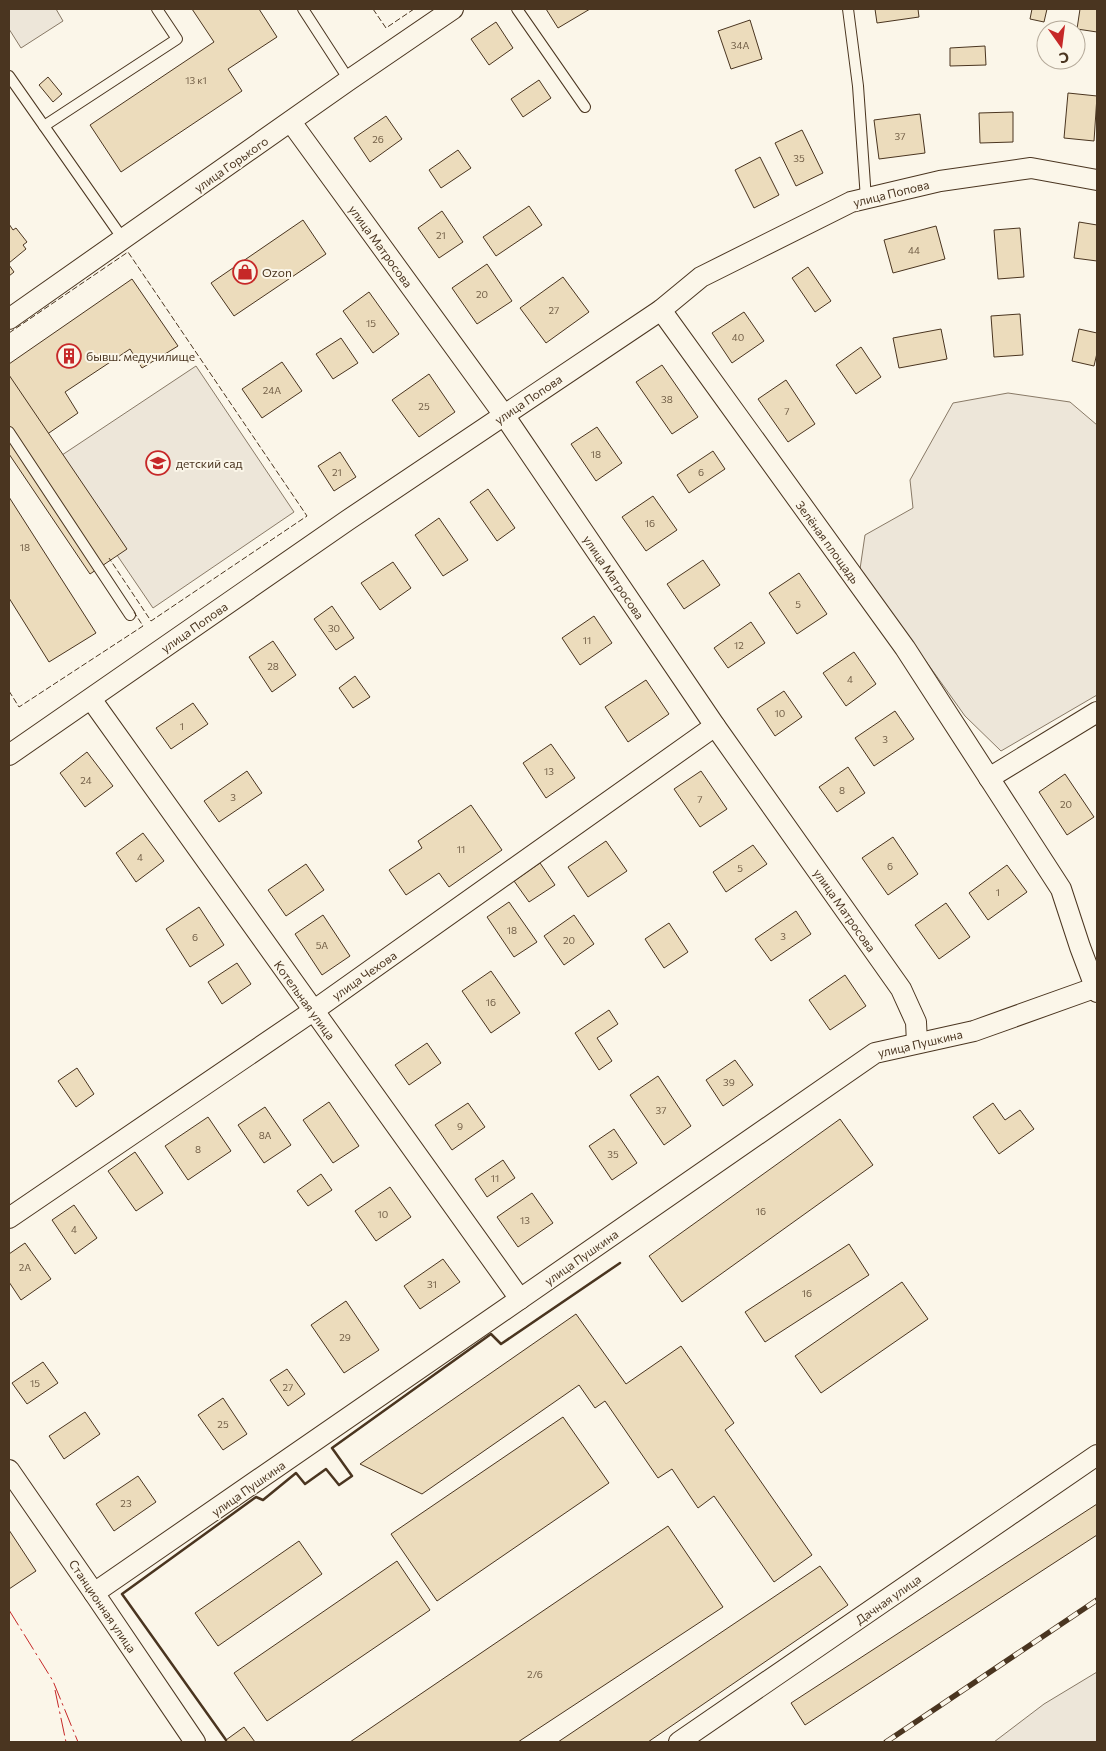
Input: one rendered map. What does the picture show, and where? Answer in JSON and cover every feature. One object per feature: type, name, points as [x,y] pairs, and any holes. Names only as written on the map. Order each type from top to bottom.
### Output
[{"type":"street","name":"улица Горького","points":[[9,319],[453,9]]},
{"type":"street","name":"улица Матросова","points":[[291,122],[504,415],[715,726],[901,989],[916,1022],[917,1043]]},
{"type":"street","name":"улица Попова","points":[[9,755],[348,520],[661,310],[701,277],[851,202],[940,181],[1031,168],[1097,180]]},
{"type":"street","name":"Зелёная площадь","points":[[661,310],[905,648],[1061,889],[1097,989]]},
{"type":"street","name":"Котельная улица","points":[[91,699],[520,1299]]},
{"type":"street","points":[[989,778],[1097,712]]},
{"type":"street","name":"улица Чехова","points":[[9,1218],[313,1011],[715,726]]},
{"type":"street","name":"улица Пушкина","points":[[94,1593],[875,1053],[974,1031],[1097,989]]},
{"type":"street","name":"Дачная улица","points":[[679,1742],[1097,1455]]},
{"type":"street","name":"Станционная улица","points":[[9,1470],[195,1742]]},
{"type":"lane","points":[[44,126],[176,39],[157,9]]},
{"type":"lane","points":[[303,9],[349,80]]},
{"type":"lane","points":[[516,9],[585,107]]},
{"type":"lane","points":[[848,9],[858,86],[866,199]]},
{"type":"lane","points":[[9,76],[123,239]]},
{"type":"lane","points":[[9,432],[130,615]]},
{"type":"shaded area","points":[[9,9],[56,9],[63,21],[21,48],[9,29]]},
{"type":"shaded area","points":[[196,366],[294,512],[153,608],[53,461]]},
{"type":"shaded area","points":[[1008,393],[1070,402],[1097,425],[1097,695],[1001,751],[965,716],[860,569],[865,535],[913,508],[910,480],[953,403]]},
{"type":"shaded area","points":[[1097,1672],[1097,1742],[994,1742],[1044,1704]]},
{"type":"building","points":[[192,9],[259,9],[277,37],[228,69],[242,91],[121,172],[90,125],[214,42]]},
{"type":"building","points":[[546,9],[590,9],[558,28]]},
{"type":"building","points":[[875,9],[918,9],[919,17],[877,23]]},
{"type":"building","points":[[1032,9],[1047,9],[1044,20],[1030,19]]},
{"type":"building","points":[[1080,9],[1097,9],[1097,32],[1086,30],[1086,20],[1078,20]]},
{"type":"building","points":[[750,20],[762,59],[731,69],[718,31]]},
{"type":"building","points":[[496,22],[513,48],[489,65],[471,39]]},
{"type":"building","points":[[985,46],[986,65],[950,66],[950,48]]},
{"type":"building","points":[[48,77],[62,94],[53,102],[39,85]]},
{"type":"building","points":[[539,80],[551,98],[523,117],[511,99]]},
{"type":"building","points":[[1068,93],[1097,96],[1094,141],[1064,138]]},
{"type":"building","points":[[1013,112],[1013,142],[980,143],[979,113]]},
{"type":"building","points":[[920,114],[925,153],[879,159],[874,120]]},
{"type":"building","points":[[386,116],[402,139],[370,162],[354,138]]},
{"type":"building","points":[[802,130],[823,173],[796,186],[775,143]]},
{"type":"building","points":[[458,150],[471,168],[441,188],[429,170]]},
{"type":"building","points":[[760,157],[779,195],[754,208],[735,170]]},
{"type":"building","points":[[529,206],[542,225],[496,256],[483,237]]},
{"type":"building","points":[[442,211],[463,242],[439,258],[418,228]]},
{"type":"building","points":[[303,220],[326,254],[234,316],[211,283]]},
{"type":"building","points":[[1079,222],[1097,225],[1097,261],[1074,258]]},
{"type":"building","points":[[9,224],[13,230],[16,228],[27,242],[23,245],[26,249],[9,263]]},
{"type":"building","points":[[936,226],[945,259],[893,273],[884,240]]},
{"type":"building","points":[[1020,228],[1024,277],[998,279],[994,230]]},
{"type":"building","points":[[487,264],[512,301],[477,324],[452,288]]},
{"type":"building","points":[[9,265],[14,272],[9,276]]},
{"type":"building","points":[[808,267],[831,301],[815,312],[792,278]]},
{"type":"building","points":[[563,277],[589,312],[546,343],[520,308]]},
{"type":"building","name":"бывш. медучилище","points":[[132,279],[178,346],[142,368],[130,349],[65,392],[78,413],[46,435],[9,381],[9,364]]},
{"type":"building","points":[[369,292],[399,334],[373,353],[343,311]]},
{"type":"building","points":[[744,312],[764,341],[732,363],[712,333]]},
{"type":"building","points":[[1020,314],[1023,355],[994,357],[991,316]]},
{"type":"building","points":[[941,329],[947,359],[899,368],[893,338]]},
{"type":"building","points":[[1079,329],[1097,333],[1097,353],[1094,366],[1072,361]]},
{"type":"building","points":[[341,338],[358,363],[333,379],[316,354]]},
{"type":"building","points":[[861,347],[881,377],[856,394],[836,365]]},
{"type":"building","points":[[282,362],[302,391],[262,418],[242,389]]},
{"type":"building","points":[[662,365],[698,417],[672,434],[636,382]]},
{"type":"building","points":[[429,374],[455,412],[419,437],[392,400]]},
{"type":"building","points":[[9,375],[127,549],[90,574],[9,454]]},
{"type":"building","points":[[786,380],[815,424],[788,442],[758,399]]},
{"type":"building","points":[[597,427],[622,463],[596,481],[571,444]]},
{"type":"building","points":[[713,451],[725,469],[689,493],[677,475]]},
{"type":"building","points":[[340,452],[356,477],[334,491],[318,466]]},
{"type":"building","points":[[488,489],[515,528],[497,541],[470,502]]},
{"type":"building","points":[[653,496],[677,530],[646,551],[622,517]]},
{"type":"building","points":[[9,497],[96,633],[49,662],[9,598]]},
{"type":"building","points":[[439,518],[468,560],[443,576],[415,535]]},
{"type":"building","points":[[703,560],[720,585],[684,609],[667,584]]},
{"type":"building","points":[[393,562],[411,588],[380,610],[361,583]]},
{"type":"building","points":[[799,573],[827,614],[797,634],[769,593]]},
{"type":"building","points":[[332,606],[354,638],[336,650],[314,619]]},
{"type":"building","points":[[594,616],[612,643],[580,665],[562,638]]},
{"type":"building","points":[[751,622],[765,643],[728,668],[714,648]]},
{"type":"building","points":[[273,641],[296,675],[272,692],[249,657]]},
{"type":"building","points":[[854,652],[876,684],[846,706],[823,673]]},
{"type":"building","points":[[355,676],[370,697],[353,708],[339,688]]},
{"type":"building","points":[[646,680],[669,714],[628,742],[605,707]]},
{"type":"building","points":[[784,691],[802,717],[775,736],[757,709]]},
{"type":"building","points":[[193,703],[208,724],[171,749],[156,728]]},
{"type":"building","points":[[895,711],[914,739],[874,766],[855,738]]},
{"type":"building","points":[[551,744],[575,778],[546,798],[523,763]]},
{"type":"building","points":[[87,752],[113,786],[85,807],[60,773]]},
{"type":"building","points":[[848,767],[865,793],[837,812],[819,787]]},
{"type":"building","points":[[247,771],[262,793],[219,822],[204,801]]},
{"type":"building","points":[[701,771],[727,809],[700,827],[674,789]]},
{"type":"building","points":[[1065,774],[1094,817],[1067,835],[1039,792]]},
{"type":"building","points":[[471,805],[502,850],[449,887],[439,873],[406,895],[389,870],[422,848],[418,841]]},
{"type":"building","points":[[143,833],[164,861],[136,882],[116,853]]},
{"type":"building","points":[[893,837],[918,874],[888,895],[862,858]]},
{"type":"building","points":[[606,841],[627,871],[588,897],[568,867]]},
{"type":"building","points":[[753,845],[767,864],[726,892],[713,872]]},
{"type":"building","points":[[540,863],[555,885],[529,902],[514,881]]},
{"type":"building","points":[[306,864],[324,890],[286,916],[268,890]]},
{"type":"building","points":[[1007,865],[1027,892],[988,920],[969,893]]},
{"type":"building","points":[[509,902],[537,942],[514,957],[487,917]]},
{"type":"building","points":[[946,903],[970,937],[939,959],[915,925]]},
{"type":"building","points":[[199,907],[224,945],[190,967],[166,929]]},
{"type":"building","points":[[796,911],[811,934],[771,961],[755,939]]},
{"type":"building","points":[[323,915],[350,956],[322,975],[295,934]]},
{"type":"building","points":[[574,915],[594,944],[564,965],[544,936]]},
{"type":"building","points":[[669,923],[688,952],[664,968],[645,939]]},
{"type":"building","points":[[237,963],[251,984],[222,1004],[208,982]]},
{"type":"building","points":[[491,971],[520,1013],[491,1033],[462,991]]},
{"type":"building","points":[[845,975],[866,1006],[830,1030],[809,1000]]},
{"type":"building","points":[[609,1010],[618,1024],[597,1038],[612,1061],[599,1070],[575,1033]]},
{"type":"building","points":[[427,1043],[441,1063],[409,1085],[395,1065]]},
{"type":"building","points":[[735,1060],[753,1085],[723,1106],[706,1080]]},
{"type":"building","points":[[77,1068],[94,1094],[76,1107],[58,1081]]},
{"type":"building","points":[[658,1076],[691,1126],[664,1145],[630,1095]]},
{"type":"building","points":[[329,1102],[359,1146],[333,1163],[303,1120]]},
{"type":"building","points":[[468,1103],[485,1127],[452,1150],[435,1125]]},
{"type":"building","points":[[993,1103],[1005,1120],[1020,1110],[1034,1129],[999,1154],[973,1117]]},
{"type":"building","points":[[265,1107],[291,1145],[264,1163],[238,1125]]},
{"type":"building","points":[[208,1117],[231,1151],[188,1180],[165,1146]]},
{"type":"building","points":[[840,1119],[873,1165],[682,1302],[649,1256]]},
{"type":"building","points":[[614,1129],[637,1163],[612,1180],[589,1146]]},
{"type":"building","points":[[135,1152],[163,1193],[136,1211],[108,1171]]},
{"type":"building","points":[[503,1160],[515,1178],[487,1197],[475,1179]]},
{"type":"building","points":[[321,1174],[332,1190],[308,1206],[297,1191]]},
{"type":"building","points":[[390,1187],[411,1217],[376,1241],[355,1211]]},
{"type":"building","points":[[532,1193],[553,1223],[518,1247],[497,1217]]},
{"type":"building","points":[[74,1205],[97,1238],[75,1254],[52,1220]]},
{"type":"building","points":[[25,1243],[51,1279],[21,1300],[9,1282],[9,1254]]},
{"type":"building","points":[[849,1244],[869,1275],[765,1342],[745,1312]]},
{"type":"building","points":[[443,1259],[460,1282],[420,1309],[404,1286]]},
{"type":"building","points":[[902,1282],[928,1319],[821,1393],[795,1356]]},
{"type":"building","points":[[346,1301],[379,1350],[344,1373],[311,1325]]},
{"type":"building","points":[[576,1314],[626,1384],[681,1346],[734,1423],[725,1430],[812,1555],[774,1582],[714,1496],[698,1508],[672,1469],[658,1478],[605,1401],[595,1408],[579,1385],[422,1494],[360,1464]]},
{"type":"building","points":[[43,1362],[58,1383],[27,1404],[12,1383]]},
{"type":"building","points":[[287,1369],[305,1394],[288,1406],[270,1380]]},
{"type":"building","points":[[223,1398],[247,1434],[223,1450],[198,1415]]},
{"type":"building","points":[[85,1412],[100,1434],[64,1459],[49,1436]]},
{"type":"building","points":[[563,1417],[609,1483],[437,1601],[391,1534]]},
{"type":"building","points":[[138,1476],[156,1502],[114,1531],[96,1504]]},
{"type":"building","points":[[1097,1504],[1097,1535],[805,1725],[791,1703]]},
{"type":"building","points":[[668,1526],[723,1607],[518,1742],[350,1742]]},
{"type":"building","points":[[9,1530],[36,1571],[9,1589]]},
{"type":"building","points":[[299,1541],[322,1574],[218,1646],[195,1613]]},
{"type":"building","points":[[397,1561],[430,1610],[267,1721],[234,1673]]},
{"type":"building","points":[[820,1566],[848,1605],[648,1742],[558,1742]]},
{"type":"building","points":[[244,1727],[255,1742],[228,1742],[226,1740]]},
{"type":"railway","points":[[886,1742],[1097,1600]]},
{"type":"fence","points":[[373,9],[386,28],[414,9]]},
{"type":"fence","points":[[9,333],[128,252],[307,516],[151,621],[109,558]]},
{"type":"fence","points":[[9,691],[19,707],[143,626],[134,612]]},
{"type":"wall","points":[[226,1740],[122,1594],[256,1497],[263,1500],[296,1473],[305,1484],[326,1469],[339,1485],[352,1476],[332,1448],[491,1334],[501,1344],[620,1263]]},
{"type":"power","points":[[9,1610],[53,1681],[78,1742]]},
{"type":"power","points":[[55,1690],[66,1742]]},
{"type":"place","name":"Ozon","points":[[245,272]]},
{"type":"place","name":"бывш. медучилище","points":[[69,356]]},
{"type":"place","name":"детский сад","points":[[158,463]]}]
